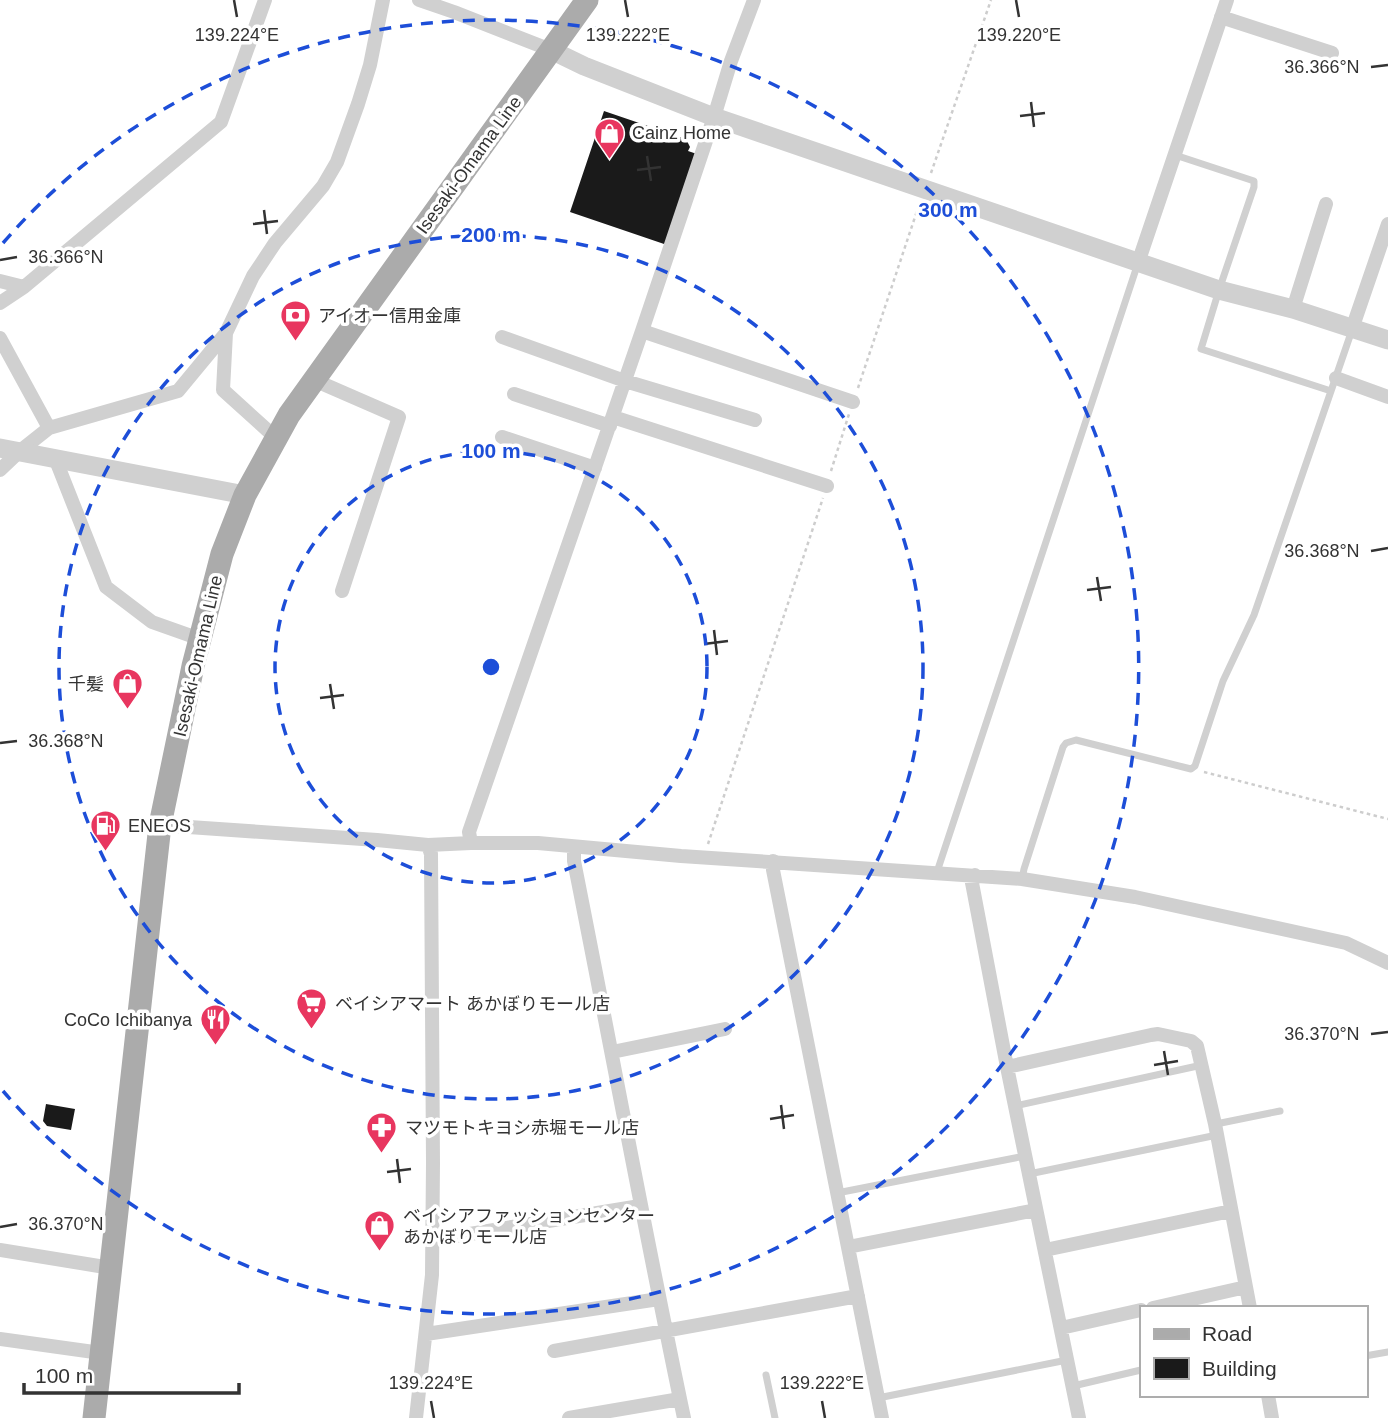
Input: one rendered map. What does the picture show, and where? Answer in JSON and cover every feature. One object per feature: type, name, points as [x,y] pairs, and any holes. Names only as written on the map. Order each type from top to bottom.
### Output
[{"type":"main road","name":"Isesaki-Omama Line","points":[[94,1418],[160,825],[200,639],[222,554],[245,495],[289,415],[587,0]]},
{"type":"street","points":[[0,303],[24,288],[221,122],[265,0]]},
{"type":"street","points":[[0,470],[49,428],[178,391],[226,333],[253,276],[275,243],[323,186],[337,162],[366,78],[383,0]]},
{"type":"street","points":[[419,0],[551,50],[584,66],[714,117],[1138,263],[1388,340]]},
{"type":"street","points":[[471,843],[469,831],[642,331],[714,117],[730,61],[754,0]]},
{"type":"street","points":[[1138,263],[1227,0]]},
{"type":"street","points":[[1222,17],[1332,53]]},
{"type":"street","points":[[1293,309],[1326,204]]},
{"type":"street","points":[[1352,329],[1388,224]]},
{"type":"street","points":[[0,281],[24,288]]},
{"type":"street","points":[[642,331],[853,402]]},
{"type":"street","points":[[226,333],[223,390],[276,438]]},
{"type":"street","points":[[502,337],[625,381],[755,420]]},
{"type":"street","points":[[0,338],[49,428]]},
{"type":"street","points":[[314,380],[399,416],[342,591]]},
{"type":"street","points":[[1333,385],[1388,397]]},
{"type":"street","points":[[514,394],[827,486]]},
{"type":"street","points":[[502,437],[595,468]]},
{"type":"street","points":[[0,448],[245,495]]},
{"type":"street","points":[[55,458],[106,587],[152,622],[200,639]]},
{"type":"street","points":[[160,825],[428,845],[538,844],[1022,878],[1135,897],[1346,943],[1388,962]]},
{"type":"street","points":[[416,1418],[432,1275],[433,1240],[431,854],[428,845]]},
{"type":"street","points":[[574,847],[574,861],[640,1206],[684,1418]]},
{"type":"street","points":[[773,861],[882,1418]]},
{"type":"street","points":[[975,876],[972,883],[1007,1067],[1079,1418]]},
{"type":"street","points":[[612,1052],[725,1029]]},
{"type":"street","points":[[1007,1067],[1158,1034],[1195,1043],[1216,1129],[1251,1306]]},
{"type":"street","points":[[433,1240],[640,1206]]},
{"type":"street","points":[[848,1247],[1036,1210]]},
{"type":"street","points":[[1045,1250],[1231,1211]]},
{"type":"street","points":[[0,1250],[111,1268]]},
{"type":"street","points":[[1162,1306],[1246,1287]]},
{"type":"street","points":[[554,1352],[858,1296]]},
{"type":"street","points":[[426,1334],[659,1299]]},
{"type":"street","points":[[1061,1328],[1140,1310]]},
{"type":"street","points":[[0,1339],[101,1353]]},
{"type":"street","points":[[1268,1397],[1272,1418]]},
{"type":"street","points":[[569,1418],[680,1399]]},
{"type":"lane","points":[[1174,155],[1254,181],[1201,349],[1333,385]]},
{"type":"lane","points":[[937,872],[1138,263]]},
{"type":"lane","points":[[1022,878],[1066,743],[1076,740],[1191,769],[1195,766],[1223,681],[1254,615],[1352,329]]},
{"type":"lane","points":[[1015,1106],[1202,1065]]},
{"type":"lane","points":[[1029,1174],[1280,1111]]},
{"type":"lane","points":[[837,1193],[1025,1156]]},
{"type":"lane","points":[[1367,1356],[1388,1352]]},
{"type":"lane","points":[[878,1398],[1067,1360]]},
{"type":"lane","points":[[1073,1387],[1140,1370]]},
{"type":"lane","points":[[766,1375],[775,1418]]},
{"type":"path","points":[[703,857],[853,402],[990,0]]},
{"type":"path","points":[[1191,769],[1388,819]]},
{"type":"building","points":[[604,111],[686,139],[690,147],[688,151],[697,154],[667,245],[570,212]]},
{"type":"building","points":[[46,1104],[75,1109],[71,1130],[47,1126],[43,1121]]},
{"type":"place","name":"Cainz Home","points":[[609,160]]},
{"type":"place","name":"アイオー信用金庫","points":[[295,343]]},
{"type":"place","name":"千髪","points":[[127,711]]},
{"type":"place","name":"ENEOS","points":[[105,853]]},
{"type":"place","name":"ベイシアマート あかぼりモール店","points":[[312,1031]]},
{"type":"place","name":"CoCo Ichibanya","points":[[215,1047]]},
{"type":"place","name":"マツモトキヨシ赤堀モール店","points":[[382,1155]]},
{"type":"place","name":"ベイシアファッションセンター あかぼりモール店","points":[[380,1253]]}]
